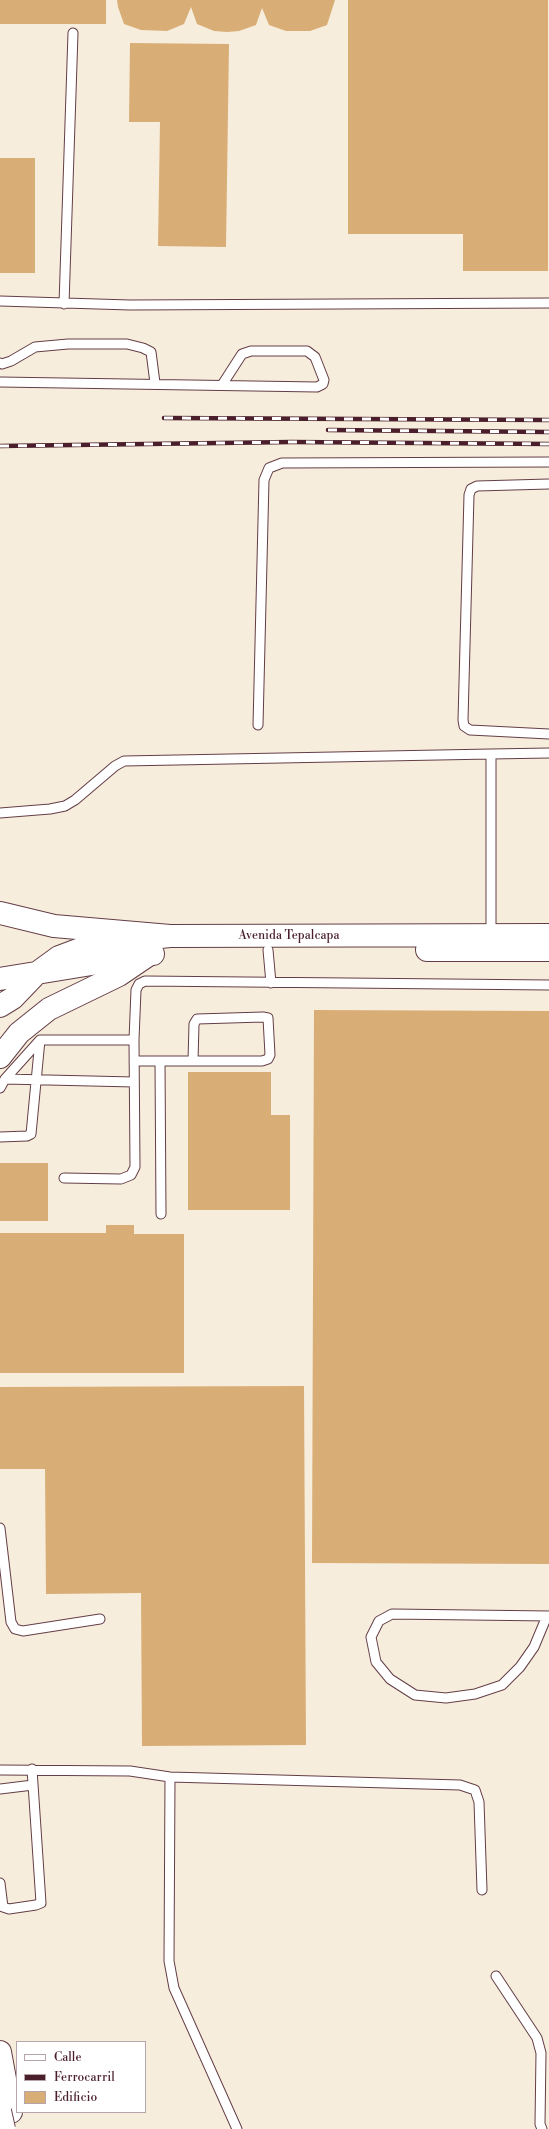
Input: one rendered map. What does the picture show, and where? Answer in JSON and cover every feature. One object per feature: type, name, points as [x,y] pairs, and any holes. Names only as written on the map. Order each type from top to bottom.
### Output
[{"type":"main road","points":[[0,912],[54,926],[170,936]]},
{"type":"main road","name":"Avenida Tepalcapa","points":[[0,1006],[13,998],[37,973],[58,957],[83,948],[121,941],[170,936],[549,935]]},
{"type":"main road","name":"Avenida Tepalcapa","points":[[0,978],[172,950],[549,950]]},
{"type":"main road","points":[[0,1057],[19,1033],[49,1009],[119,975],[150,954]]},
{"type":"main road","points":[[0,2052],[4,2102],[4,2129]]},
{"type":"main road","points":[[0,2119],[4,2102]]},
{"type":"main road","points":[[4,2102],[14,2129]]},
{"type":"lane","points":[[64,304],[73,34]]},
{"type":"lane","points":[[0,301],[64,304],[549,303]]},
{"type":"lane","points":[[0,363],[2,364],[11,361],[35,347],[68,344],[127,344],[151,352],[155,383]]},
{"type":"lane","points":[[0,382],[155,383],[222,385],[318,387],[324,380],[315,357],[307,351],[251,350],[242,354],[222,385]]},
{"type":"lane","points":[[258,725],[264,480],[269,468],[282,463],[549,462]]},
{"type":"lane","points":[[549,484],[477,486],[471,489],[468,495],[464,726],[470,730],[549,734]]},
{"type":"lane","points":[[0,814],[65,806],[75,800],[115,766],[124,761],[549,753]]},
{"type":"lane","points":[[491,754],[491,935]]},
{"type":"lane","points":[[268,950],[271,983]]},
{"type":"lane","points":[[64,1178],[121,1179],[131,1175],[135,1167],[134,1040],[136,990],[139,984],[145,981],[549,985]]},
{"type":"lane","points":[[134,1061],[193,1061],[268,1059],[270,1055],[268,1018],[197,1019],[194,1024],[193,1061]]},
{"type":"lane","points":[[0,1088],[5,1079],[40,1040],[134,1040]]},
{"type":"lane","points":[[0,1137],[27,1136],[31,1134],[40,1040]]},
{"type":"lane","points":[[160,1061],[161,1214]]},
{"type":"lane","points":[[5,1079],[134,1082]]},
{"type":"lane","points":[[0,1528],[10,1622],[15,1629],[23,1631],[100,1620]]},
{"type":"lane","points":[[392,1614],[548,1616],[534,1647],[520,1667],[502,1685],[475,1694],[446,1698],[415,1695],[390,1679],[376,1662],[371,1637],[379,1621],[392,1614]]},
{"type":"lane","points":[[0,1770],[32,1769],[130,1771],[170,1777],[460,1785],[475,1790],[479,1802],[482,1890]]},
{"type":"lane","points":[[0,1883],[3,1907],[9,1909],[36,1906],[41,1903],[32,1769]]},
{"type":"lane","points":[[170,1777],[169,1961],[174,1988],[237,2129]]},
{"type":"lane","points":[[0,1788],[33,1784]]},
{"type":"lane","points":[[496,1976],[537,2038],[541,2053],[544,2125]]},
{"type":"building","points":[[0,0],[106,0],[106,24],[0,24]]},
{"type":"building","points":[[117,0],[335,0],[327,25],[310,31],[286,31],[269,25],[262,8],[256,25],[239,31],[227,32],[214,31],[197,24],[191,7],[184,24],[167,31],[141,30],[124,24]]},
{"type":"building","points":[[348,0],[548,0],[548,271],[463,271],[463,234],[348,234]]},
{"type":"building","points":[[130,43],[229,44],[226,247],[158,246],[160,122],[129,122]]},
{"type":"building","points":[[0,158],[35,158],[35,273],[0,273]]},
{"type":"building","points":[[314,1010],[549,1011],[549,1564],[312,1563]]},
{"type":"building","points":[[188,1072],[271,1072],[271,1115],[290,1115],[290,1210],[188,1210]]},
{"type":"building","points":[[0,1163],[48,1163],[48,1221],[0,1221]]},
{"type":"building","points":[[106,1225],[134,1225],[134,1234],[184,1234],[184,1373],[0,1373],[0,1233],[106,1233]]},
{"type":"building","points":[[304,1386],[306,1745],[142,1746],[141,1593],[46,1594],[45,1469],[0,1469],[0,1387]]},
{"type":"railway","points":[[164,418],[549,420]]},
{"type":"railway","points":[[328,430],[549,432]]},
{"type":"railway","points":[[0,446],[292,442],[549,444]]}]
